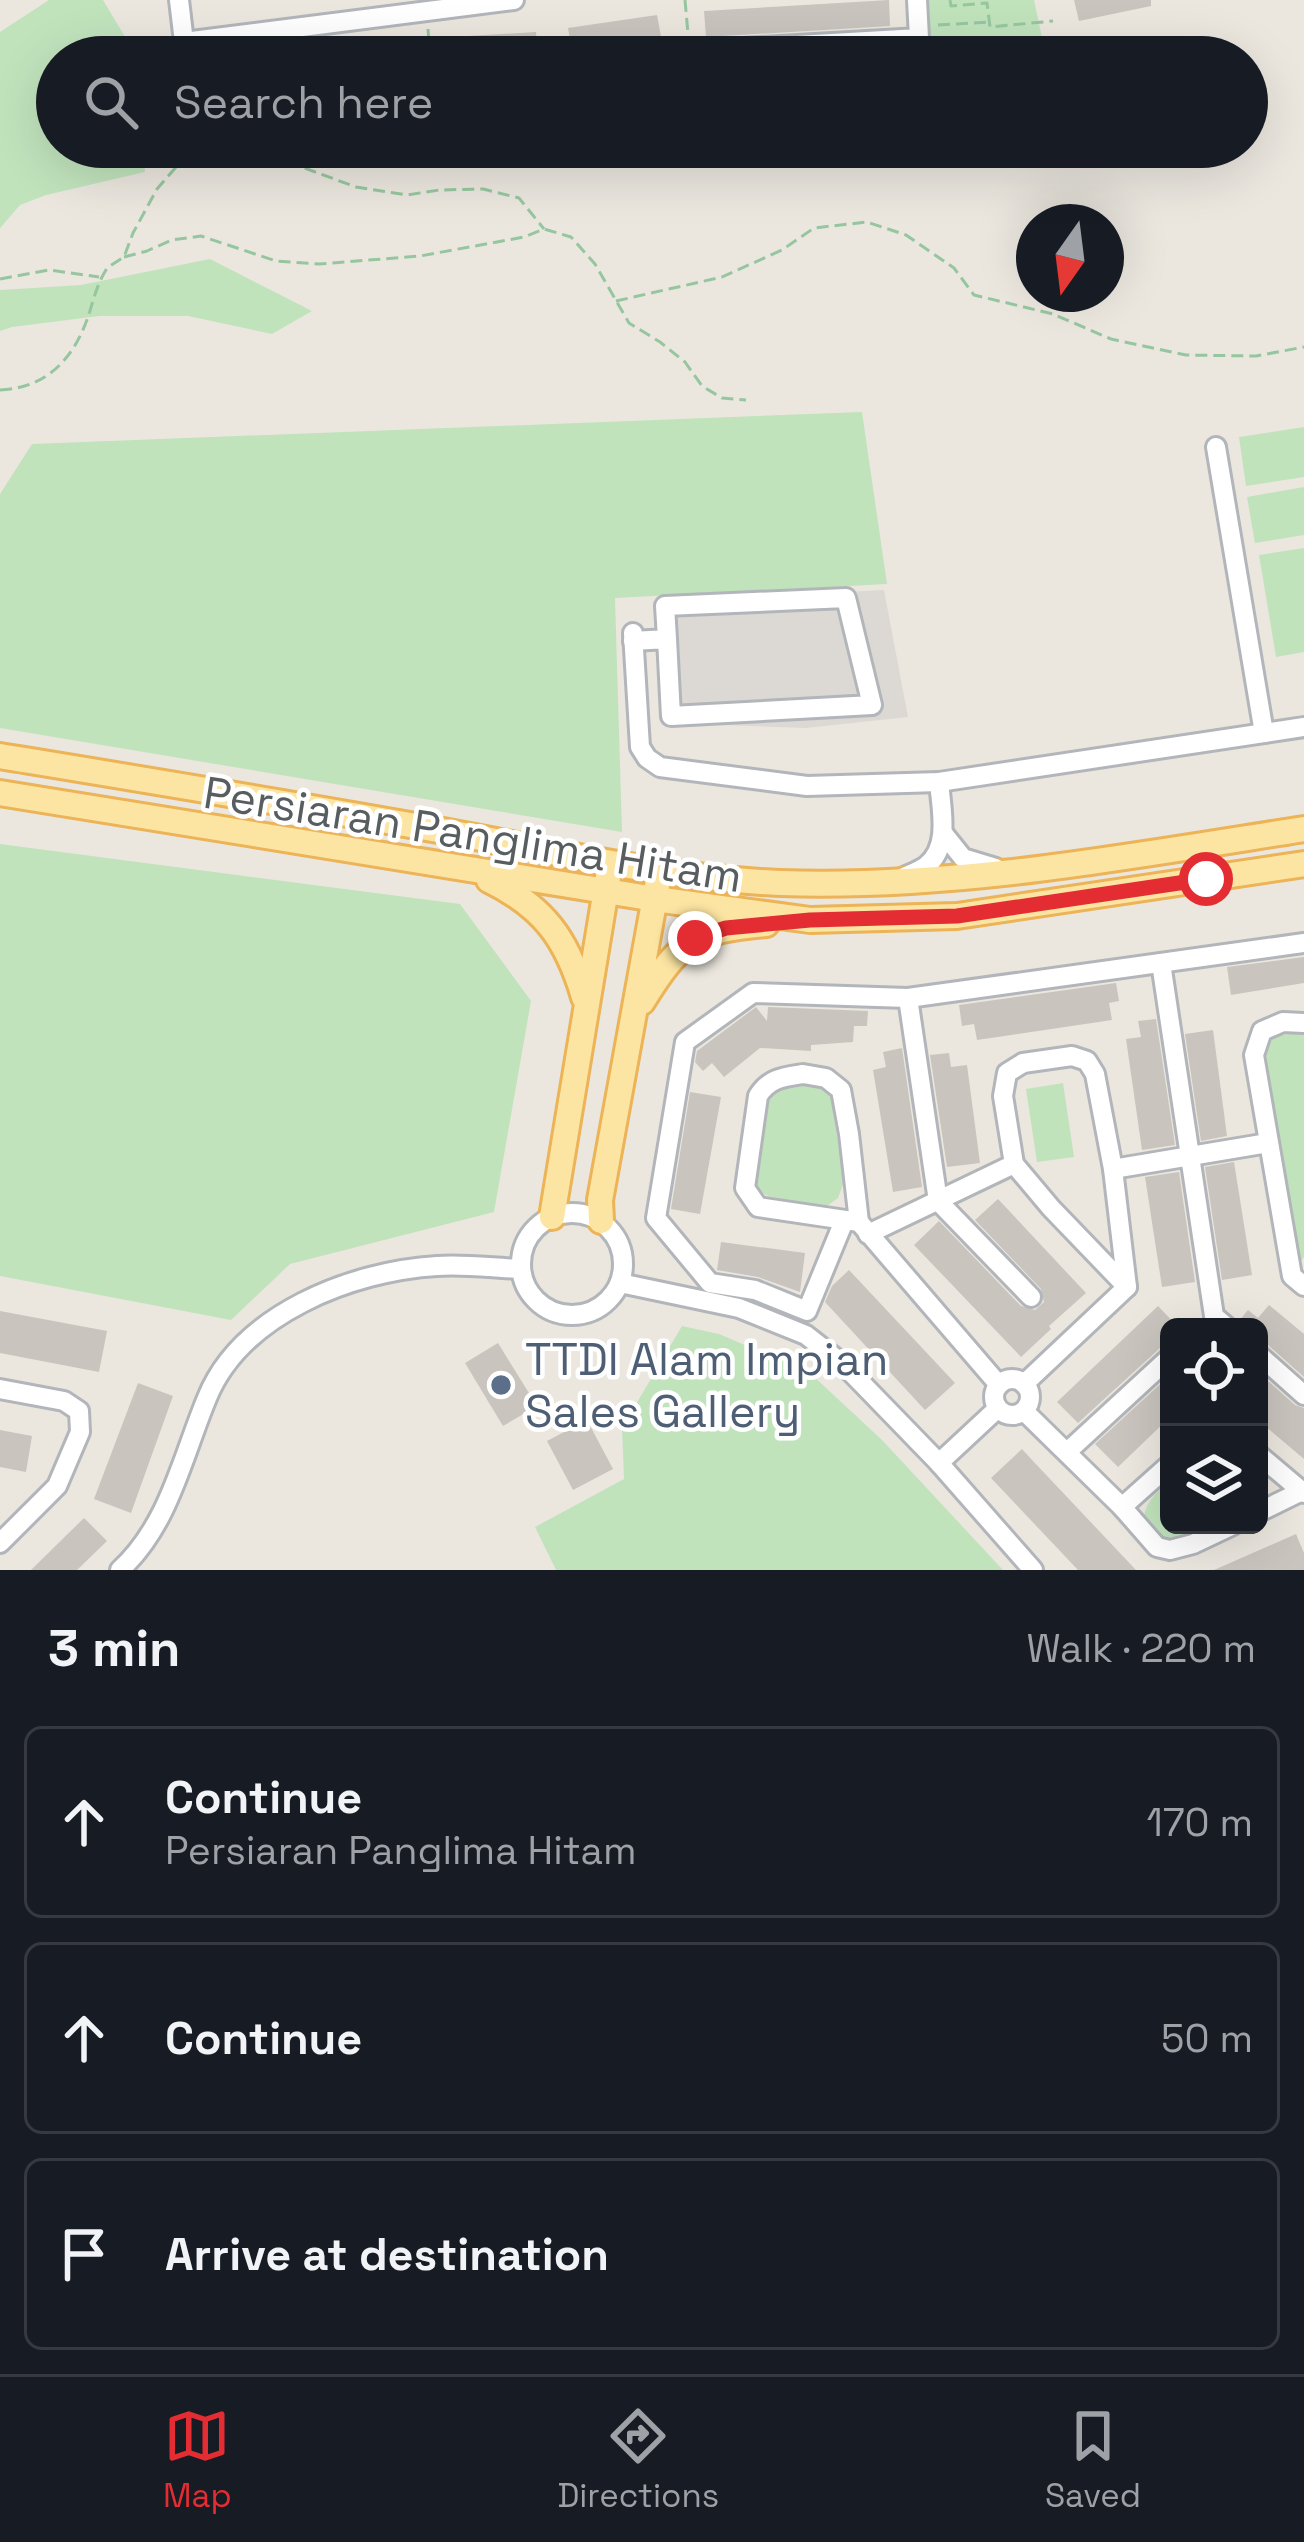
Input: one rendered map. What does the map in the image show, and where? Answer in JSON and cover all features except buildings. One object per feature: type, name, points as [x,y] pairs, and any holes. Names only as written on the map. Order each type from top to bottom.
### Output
[{"type":"main road","name":"Persiaran Panglima Hitam","points":[[0,756],[421,826],[660,872],[777,883],[890,884],[1017,873],[1304,829]]},
{"type":"main road","name":"Persiaran Panglima Hitam","points":[[0,794],[810,920],[957,916],[1304,865]]},
{"type":"main road","points":[[552,1217],[610,862]]},
{"type":"main road","points":[[465,868],[516,893],[545,917],[577,973],[586,1005]]},
{"type":"main road","points":[[601,1221],[600,1200],[660,872]]},
{"type":"main road","points":[[634,1015],[666,964],[695,938],[726,928],[810,920]]},
{"type":"street","points":[[179,0],[181,36]]},
{"type":"street","points":[[270,36],[514,0]]},
{"type":"street","points":[[916,0],[919,36]]},
{"type":"street","points":[[1216,447],[1264,733]]},
{"type":"street","points":[[846,598],[872,706],[671,716],[667,639],[665,606],[846,598]]},
{"type":"street","points":[[667,639],[633,637],[640,747],[660,767],[807,786],[939,782],[1304,727]]},
{"type":"street","points":[[890,884],[930,864],[943,832],[939,782]]},
{"type":"street","points":[[943,832],[963,858],[1017,873]]},
{"type":"street","points":[[1014,1164],[938,1201],[857,1226],[758,1207],[745,1188],[758,1096],[764,1086],[779,1078],[803,1074],[826,1078],[841,1090],[857,1226],[806,1311],[755,1290],[710,1283],[656,1218],[685,1042],[753,993],[908,998],[1304,943]]},
{"type":"street","points":[[1162,963],[1213,1318]]},
{"type":"street","points":[[908,998],[938,1201],[1031,1297]]},
{"type":"street","points":[[1304,1023],[1283,1022],[1262,1031],[1254,1055],[1292,1276],[1304,1286]]},
{"type":"street","points":[[1072,1056],[1087,1060],[1095,1074],[1122,1228],[1127,1287],[1014,1164],[1003,1096],[1007,1072],[1023,1063],[1072,1056]]},
{"type":"street","points":[[1113,1169],[1268,1143]]},
{"type":"street","points":[[585,1214],[601,1221],[622,1249],[620,1283],[597,1310],[563,1315],[546,1309],[525,1285],[522,1253],[528,1238],[552,1217],[585,1214]]},
{"type":"street","points":[[857,1226],[999,1384]]},
{"type":"street","points":[[1084,1241],[1111,1246],[1119,1241],[1122,1228]]},
{"type":"street","points":[[120,1570],[155,1528],[178,1480],[208,1392],[237,1351],[270,1320],[319,1294],[376,1276],[436,1266],[520,1269]]},
{"type":"street","points":[[620,1283],[739,1308],[806,1335],[843,1364],[939,1463],[1033,1570]]},
{"type":"street","points":[[1024,1384],[1127,1287]]},
{"type":"street","points":[[1268,1363],[1304,1395]]},
{"type":"street","points":[[1066,1452],[1160,1366]]},
{"type":"street","points":[[1008,1379],[1024,1384],[1030,1395],[1024,1411],[1007,1415],[998,1408],[994,1394],[999,1384],[1008,1379]]},
{"type":"street","points":[[0,1390],[64,1401],[79,1412],[80,1432],[57,1486],[0,1543]]},
{"type":"street","points":[[939,1463],[998,1408]]},
{"type":"street","points":[[1024,1411],[1157,1546],[1170,1550],[1214,1534]]},
{"type":"street","points":[[1268,1463],[1303,1492],[1268,1509]]},
{"type":"street","points":[[1122,1507],[1160,1473]]},
{"type":"path","points":[[685,0],[689,36]]},
{"type":"path","points":[[950,0],[951,6],[988,3],[990,26],[1053,21]]},
{"type":"path","points":[[932,26],[989,22]]},
{"type":"path","points":[[124,256],[157,189],[175,168]]},
{"type":"path","points":[[304,168],[356,188],[406,195],[483,189],[518,198],[544,229],[571,237],[595,264],[628,323],[686,362],[702,386],[722,398],[746,400]]},
{"type":"path","points":[[616,301],[722,277],[782,250],[814,228],[867,221],[906,235],[954,268],[974,296],[1053,314],[1111,340],[1186,355],[1256,356],[1304,347]]},
{"type":"path","points":[[0,390],[43,379],[59,369],[77,346],[107,268],[124,256],[172,240],[201,236],[276,261],[319,263],[420,256],[544,229]]},
{"type":"path","points":[[0,279],[49,270],[102,277]]},
{"type":"shaded area","points":[[884,590],[908,717],[806,728],[669,723],[653,602]]},
{"type":"green space","points":[[49,0],[103,0],[124,36],[36,36],[36,168],[145,168],[145,172],[20,205],[0,228],[0,32]]},
{"type":"green space","points":[[927,0],[1034,0],[1042,36],[925,36],[929,33]]},
{"type":"green space","points":[[210,259],[312,311],[272,334],[188,316],[99,316],[0,331],[0,290],[81,285]]},
{"type":"green space","points":[[862,412],[887,584],[615,598],[622,832],[0,728],[0,494],[32,444]]},
{"type":"green space","points":[[1304,427],[1304,477],[1246,486],[1239,437]]},
{"type":"green space","points":[[1304,487],[1304,535],[1255,543],[1247,497]]},
{"type":"green space","points":[[1304,548],[1304,652],[1276,657],[1259,555]]},
{"type":"green space","points":[[0,844],[460,904],[531,1001],[494,1212],[290,1264],[231,1320],[0,1276]]},
{"type":"green space","points":[[1304,1035],[1304,1257],[1300,1262],[1265,1058],[1265,1047],[1275,1036]]},
{"type":"green space","points":[[791,1083],[819,1087],[831,1098],[844,1182],[838,1198],[827,1206],[768,1196],[754,1188],[763,1102]]},
{"type":"green space","points":[[1063,1083],[1074,1157],[1037,1162],[1026,1089]]},
{"type":"green space","points":[[682,1326],[719,1334],[810,1373],[882,1440],[1003,1570],[556,1570],[535,1527],[624,1479],[622,1428]]},
{"type":"green space","points":[[1160,1489],[1160,1534],[1193,1534],[1161,1539],[1143,1521]]},
{"type":"place","name":"TTDI Alam Impian Sales Gallery","points":[[501,1385]]},
{"type":"route","points":[[695,938],[726,928],[810,920],[957,916],[1206,879]]}]
